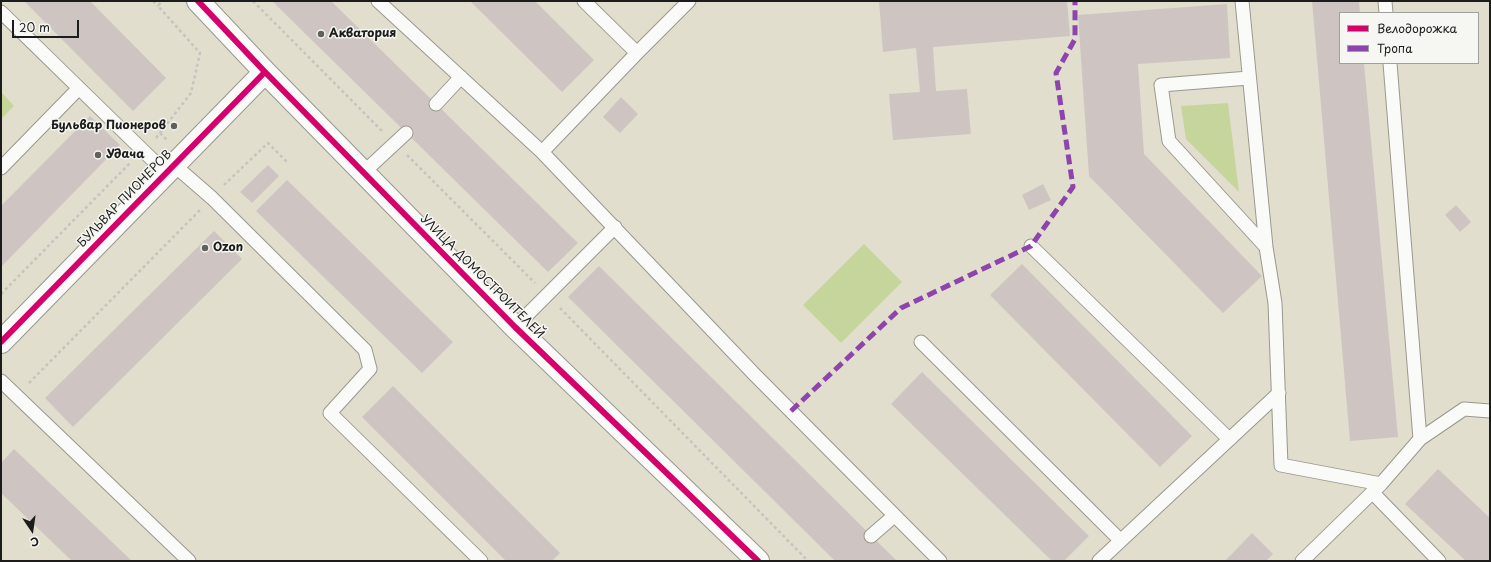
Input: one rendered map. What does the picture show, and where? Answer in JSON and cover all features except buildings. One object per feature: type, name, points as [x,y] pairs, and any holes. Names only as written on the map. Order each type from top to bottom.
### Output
[{"type":"street","name":"УЛИЦА ДОМОСТРОИТЕЛЕЙ","points":[[198,1],[265,72],[515,327],[758,561]]},
{"type":"street","name":"БУЛЬВАР ПИОНЕРОВ","points":[[1,342],[265,72]]},
{"type":"lane","points":[[378,1],[542,152],[755,375],[940,561]]},
{"type":"lane","points":[[584,1],[637,53]]},
{"type":"lane","points":[[542,152],[689,1]]},
{"type":"lane","points":[[1242,1],[1266,247],[1275,303],[1281,466],[1376,488],[1439,561]]},
{"type":"lane","points":[[1385,1],[1386,12]]},
{"type":"lane","points":[[1,12],[79,88],[170,169],[212,198],[365,350],[370,369],[330,413],[481,561]]},
{"type":"lane","points":[[1390,64],[1420,440]]},
{"type":"lane","points":[[436,104],[461,77]]},
{"type":"lane","points":[[1249,78],[1161,85],[1169,141],[1266,247]]},
{"type":"lane","points":[[1,168],[79,88]]},
{"type":"lane","points":[[364,172],[406,132]]},
{"type":"lane","points":[[515,327],[615,227]]},
{"type":"lane","points":[[1031,246],[1229,439]]},
{"type":"lane","points":[[921,342],[1120,540]]},
{"type":"lane","points":[[1,381],[189,561]]},
{"type":"lane","points":[[1099,561],[1279,393]]},
{"type":"lane","points":[[1302,561],[1376,488],[1420,440],[1464,409],[1490,411]]},
{"type":"lane","points":[[872,536],[894,516]]},
{"type":"path","points":[[153,1],[158,6]]},
{"type":"path","points":[[252,1],[547,295],[808,561]]},
{"type":"path","points":[[16,396],[268,143],[288,162]]},
{"type":"green space","points":[[1,92],[14,106],[1,119]]},
{"type":"green space","points":[[1228,103],[1239,192],[1186,139],[1181,106]]},
{"type":"green space","points":[[864,244],[902,282],[841,343],[803,305]]},
{"type":"marked path","points":[[791,411],[901,308],[1031,246],[1073,187],[1056,73],[1075,39],[1075,1]]},
{"type":"cycle path","points":[[198,1],[265,72],[515,327],[758,561]]},
{"type":"cycle path","points":[[1,342],[265,72]]},
{"type":"place","name":"Акватория","points":[[321,34]]},
{"type":"place","name":"Бульвар Пионеров","points":[[174,126]]},
{"type":"place","name":"Удача","points":[[98,155]]},
{"type":"place","name":"Ozon","points":[[205,248]]}]
